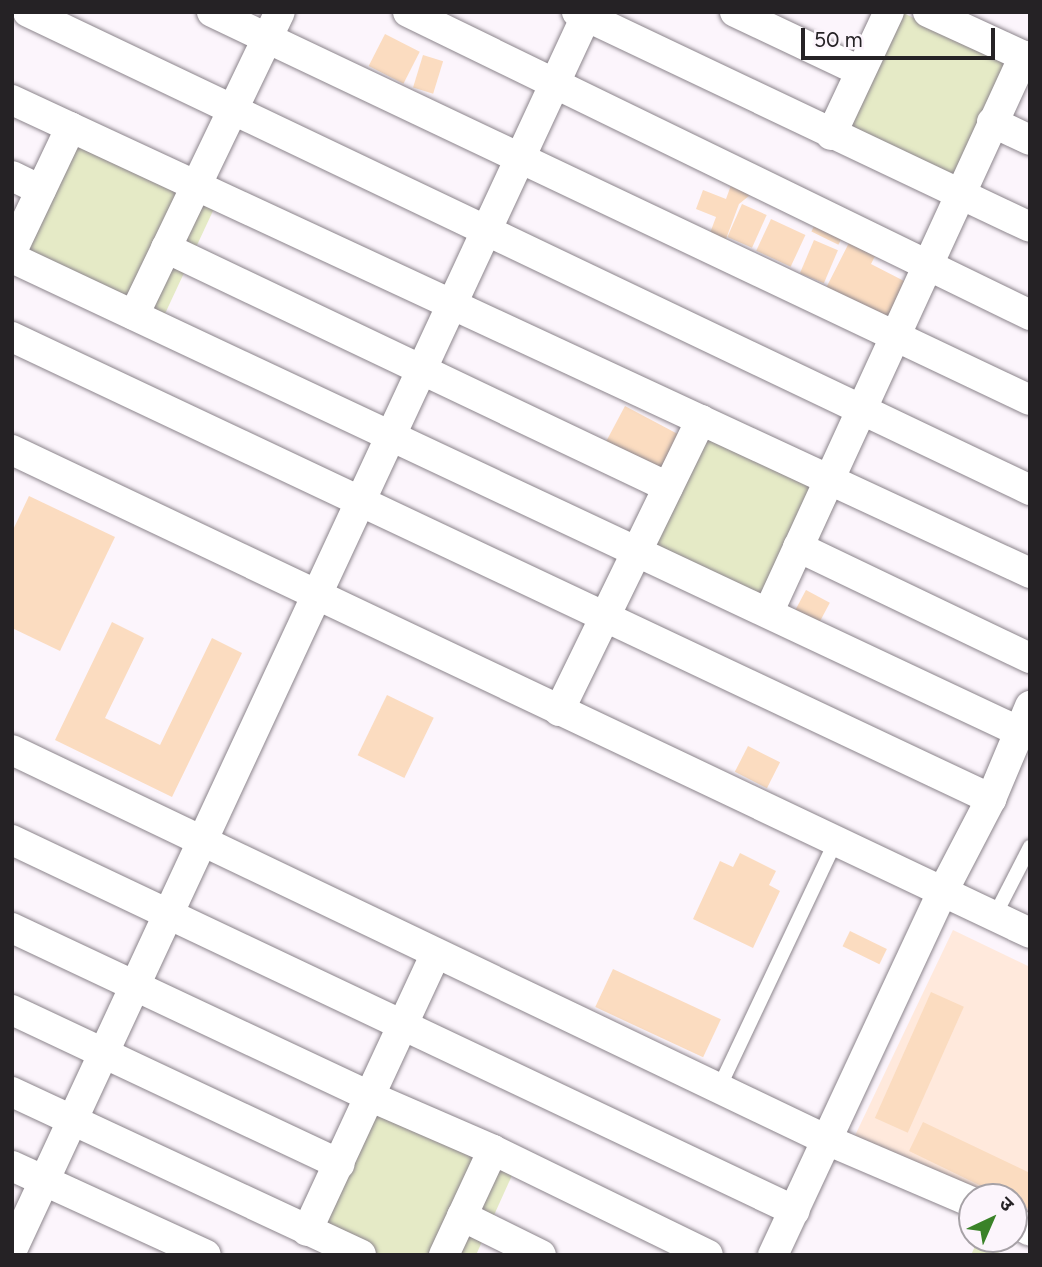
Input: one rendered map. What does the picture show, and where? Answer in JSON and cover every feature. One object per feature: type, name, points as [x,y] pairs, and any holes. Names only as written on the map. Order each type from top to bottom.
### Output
[{"type":"street","points":[[28,12],[1030,490]]},
{"type":"street","points":[[212,12],[1030,400]]},
{"type":"street","points":[[134,315],[280,12]]},
{"type":"street","points":[[408,12],[1030,315]]},
{"type":"street","points":[[735,12],[860,71]]},
{"type":"street","points":[[831,135],[889,12]]},
{"type":"street","points":[[769,611],[992,122],[1027,57],[928,12]]},
{"type":"street","points":[[12,1250],[421,370],[488,232],[583,14],[831,135],[1030,227]]},
{"type":"street","points":[[12,100],[1030,573]]},
{"type":"street","points":[[992,122],[1030,141]]},
{"type":"street","points":[[12,251],[71,127]]},
{"type":"street","points":[[12,176],[41,190]]},
{"type":"street","points":[[166,248],[668,487]]},
{"type":"street","points":[[12,258],[637,552],[769,611],[1024,718],[991,799],[942,893],[774,1255]]},
{"type":"street","points":[[12,337],[991,799]]},
{"type":"street","points":[[559,711],[701,420]]},
{"type":"street","points":[[12,450],[317,593],[835,843],[1030,933]]},
{"type":"street","points":[[798,547],[1030,658]]},
{"type":"street","points":[[12,750],[827,1140],[958,1196]]},
{"type":"street","points":[[12,840],[795,1211]]},
{"type":"street","points":[[12,928],[369,1096],[493,1150],[708,1255]]},
{"type":"street","points":[[306,1231],[340,1164],[436,953]]},
{"type":"street","points":[[12,1010],[340,1164]]},
{"type":"street","points":[[12,1092],[361,1255]]},
{"type":"street","points":[[444,1255],[493,1150]]},
{"type":"street","points":[[12,1166],[206,1255]]},
{"type":"street","points":[[462,1216],[541,1255]]},
{"type":"lane","points":[[719,1088],[835,843]]},
{"type":"lane","points":[[994,917],[1030,847]]},
{"type":"shaded area","points":[[953,930],[1030,967],[1030,1233],[1028,1183],[958,1183],[958,1191],[850,1146]]},
{"type":"green space","points":[[901,12],[1030,72],[973,196],[844,135]]},
{"type":"green space","points":[[80,134],[219,199],[162,321],[23,256]]},
{"type":"green space","points":[[703,425],[842,490],[785,611],[646,546]]},
{"type":"green space","points":[[377,1106],[514,1171],[476,1255],[376,1255],[318,1227]]},
{"type":"green space","points":[[1000,1253],[1004,1255],[971,1255]]},
{"type":"building","points":[[385,34],[420,52],[403,84],[369,66]]},
{"type":"building","points":[[423,55],[443,61],[433,94],[413,88]]},
{"type":"building","points":[[734,177],[760,187],[739,204],[726,239],[710,233],[716,217],[696,209],[703,190],[726,199]]},
{"type":"building","points":[[742,204],[767,215],[752,248],[727,237]]},
{"type":"building","points":[[818,218],[845,231],[838,245],[811,231]]},
{"type":"building","points":[[771,219],[805,235],[791,267],[756,251]]},
{"type":"building","points":[[853,235],[879,248],[871,264],[906,282],[887,319],[826,288]]},
{"type":"building","points":[[814,240],[838,250],[824,283],[800,273]]},
{"type":"building","points":[[625,406],[682,436],[659,478],[603,447]]},
{"type":"building","points":[[29,496],[115,537],[60,651],[12,628],[12,532]]},
{"type":"building","points":[[806,590],[830,603],[817,627],[793,615]]},
{"type":"building","points":[[112,622],[144,638],[105,718],[160,745],[212,638],[242,653],[172,797],[55,740]]},
{"type":"building","points":[[387,695],[434,718],[404,778],[358,755]]},
{"type":"building","points":[[748,746],[780,762],[767,788],[735,772]]},
{"type":"building","points":[[740,853],[776,871],[769,885],[780,891],[753,948],[693,919],[720,861],[733,867]]},
{"type":"building","points":[[850,931],[887,949],[879,964],[843,946]]},
{"type":"building","points":[[613,969],[721,1019],[703,1057],[595,1007]]},
{"type":"building","points":[[931,992],[964,1007],[908,1133],[875,1118]]},
{"type":"building","points":[[923,1122],[1030,1173],[1030,1209],[1028,1183],[975,1183],[909,1151]]}]
